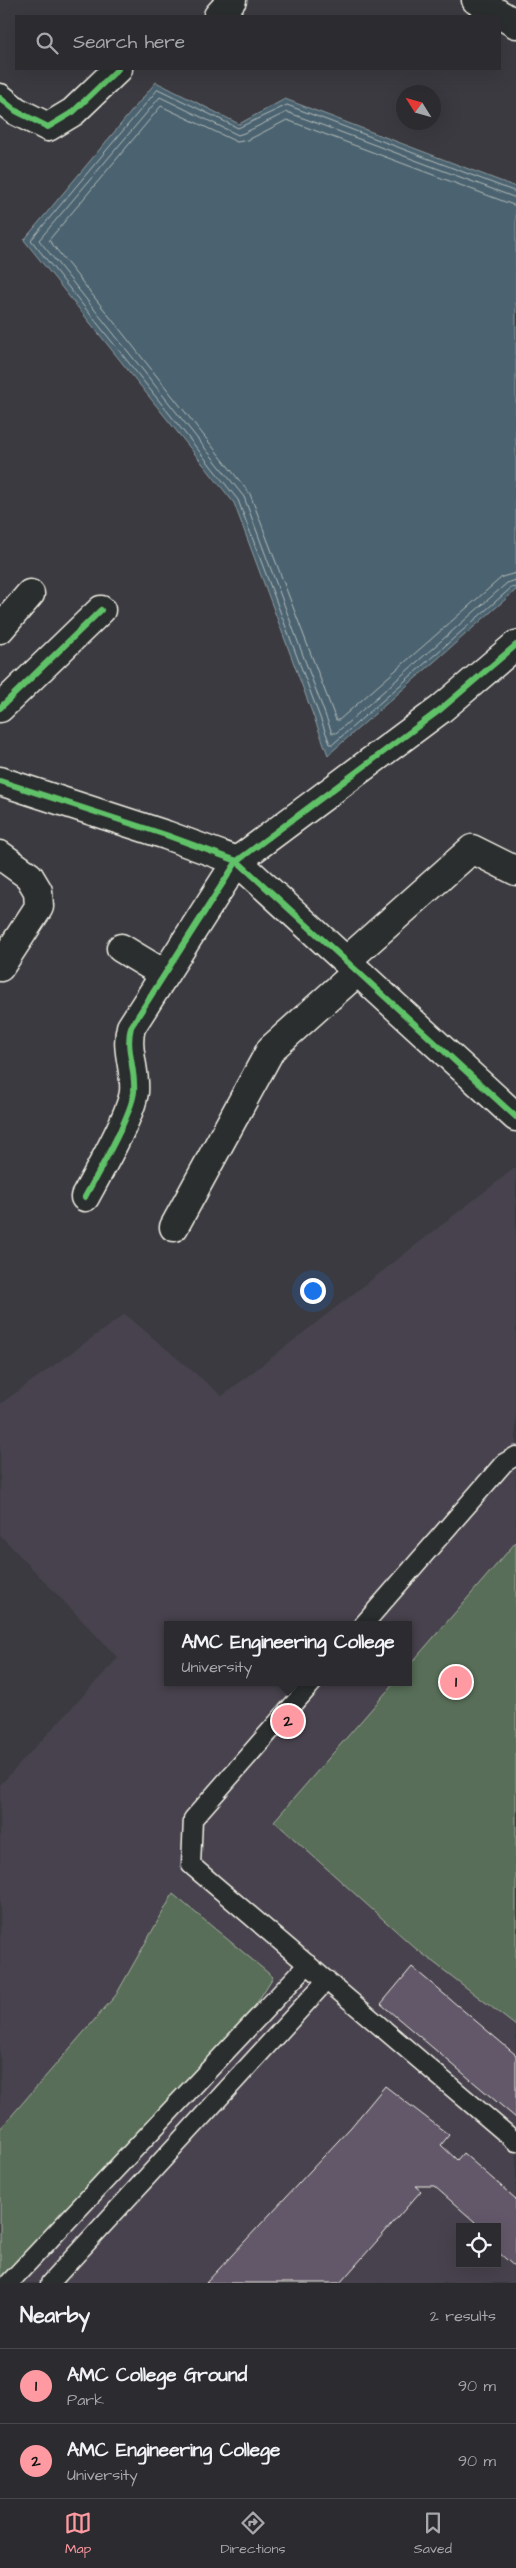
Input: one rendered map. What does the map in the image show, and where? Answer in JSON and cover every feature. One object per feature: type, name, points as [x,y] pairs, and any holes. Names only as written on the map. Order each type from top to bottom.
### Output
[{"type":"street","points":[[219,15],[232,0]]},
{"type":"street","points":[[476,0],[516,24]]},
{"type":"street","points":[[0,98],[16,111],[48,127],[73,112],[117,70]]},
{"type":"street","points":[[0,629],[30,594]]},
{"type":"street","points":[[0,708],[101,610]]},
{"type":"street","points":[[85,1197],[121,1126],[134,1093],[128,1040],[131,1027],[237,861],[441,709],[516,645]]},
{"type":"street","points":[[0,782],[166,834],[237,861],[516,1116]]},
{"type":"street","points":[[174,1227],[271,1049],[352,966],[472,849],[516,871]]},
{"type":"street","points":[[0,855],[29,876],[38,890],[40,907],[0,968]]},
{"type":"street","points":[[121,948],[164,974]]},
{"type":"lane","points":[[366,1621],[504,1463],[516,1456]]},
{"type":"lane","points":[[309,1686],[193,1819],[191,1865],[516,2142]]},
{"type":"lane","points":[[9,2283],[308,1964]]},
{"type":"lane","points":[[50,2283],[327,1980]]},
{"type":"shaded area","points":[[516,1167],[516,2283],[0,2283],[0,1785],[118,1658],[0,1535],[0,1404],[125,1314],[222,1396]]},
{"type":"green space","points":[[516,1542],[516,2026],[415,1948],[274,1821],[392,1686],[412,1686],[412,1662]]},
{"type":"green space","points":[[173,1894],[273,1977],[253,2009],[0,2278],[0,2129],[116,1995]]},
{"type":"water","points":[[156,82],[239,124],[285,99],[516,187],[516,590],[328,755],[234,503],[24,240]]},
{"type":"building","points":[[412,1967],[516,2055],[516,2118],[381,2004]]},
{"type":"building","points":[[385,2086],[449,2135],[441,2145],[457,2160],[463,2153],[516,2199],[516,2268],[501,2255],[501,2223],[474,2223],[434,2186],[415,2186],[421,2191],[340,2283],[206,2283],[351,2127]]},
{"type":"cycle path","points":[[0,98],[16,111],[48,127],[73,112],[117,70]]},
{"type":"cycle path","points":[[0,708],[101,610]]},
{"type":"cycle path","points":[[85,1197],[113,1144],[132,1102],[134,1084],[129,1044],[131,1027],[237,861],[441,709],[516,645]]},
{"type":"cycle path","points":[[0,781],[166,835],[237,861],[516,1117]]},
{"type":"place","name":"AMC College Ground","points":[[456,1682]]},
{"type":"place","name":"AMC Engineering College","points":[[288,1721]]}]
